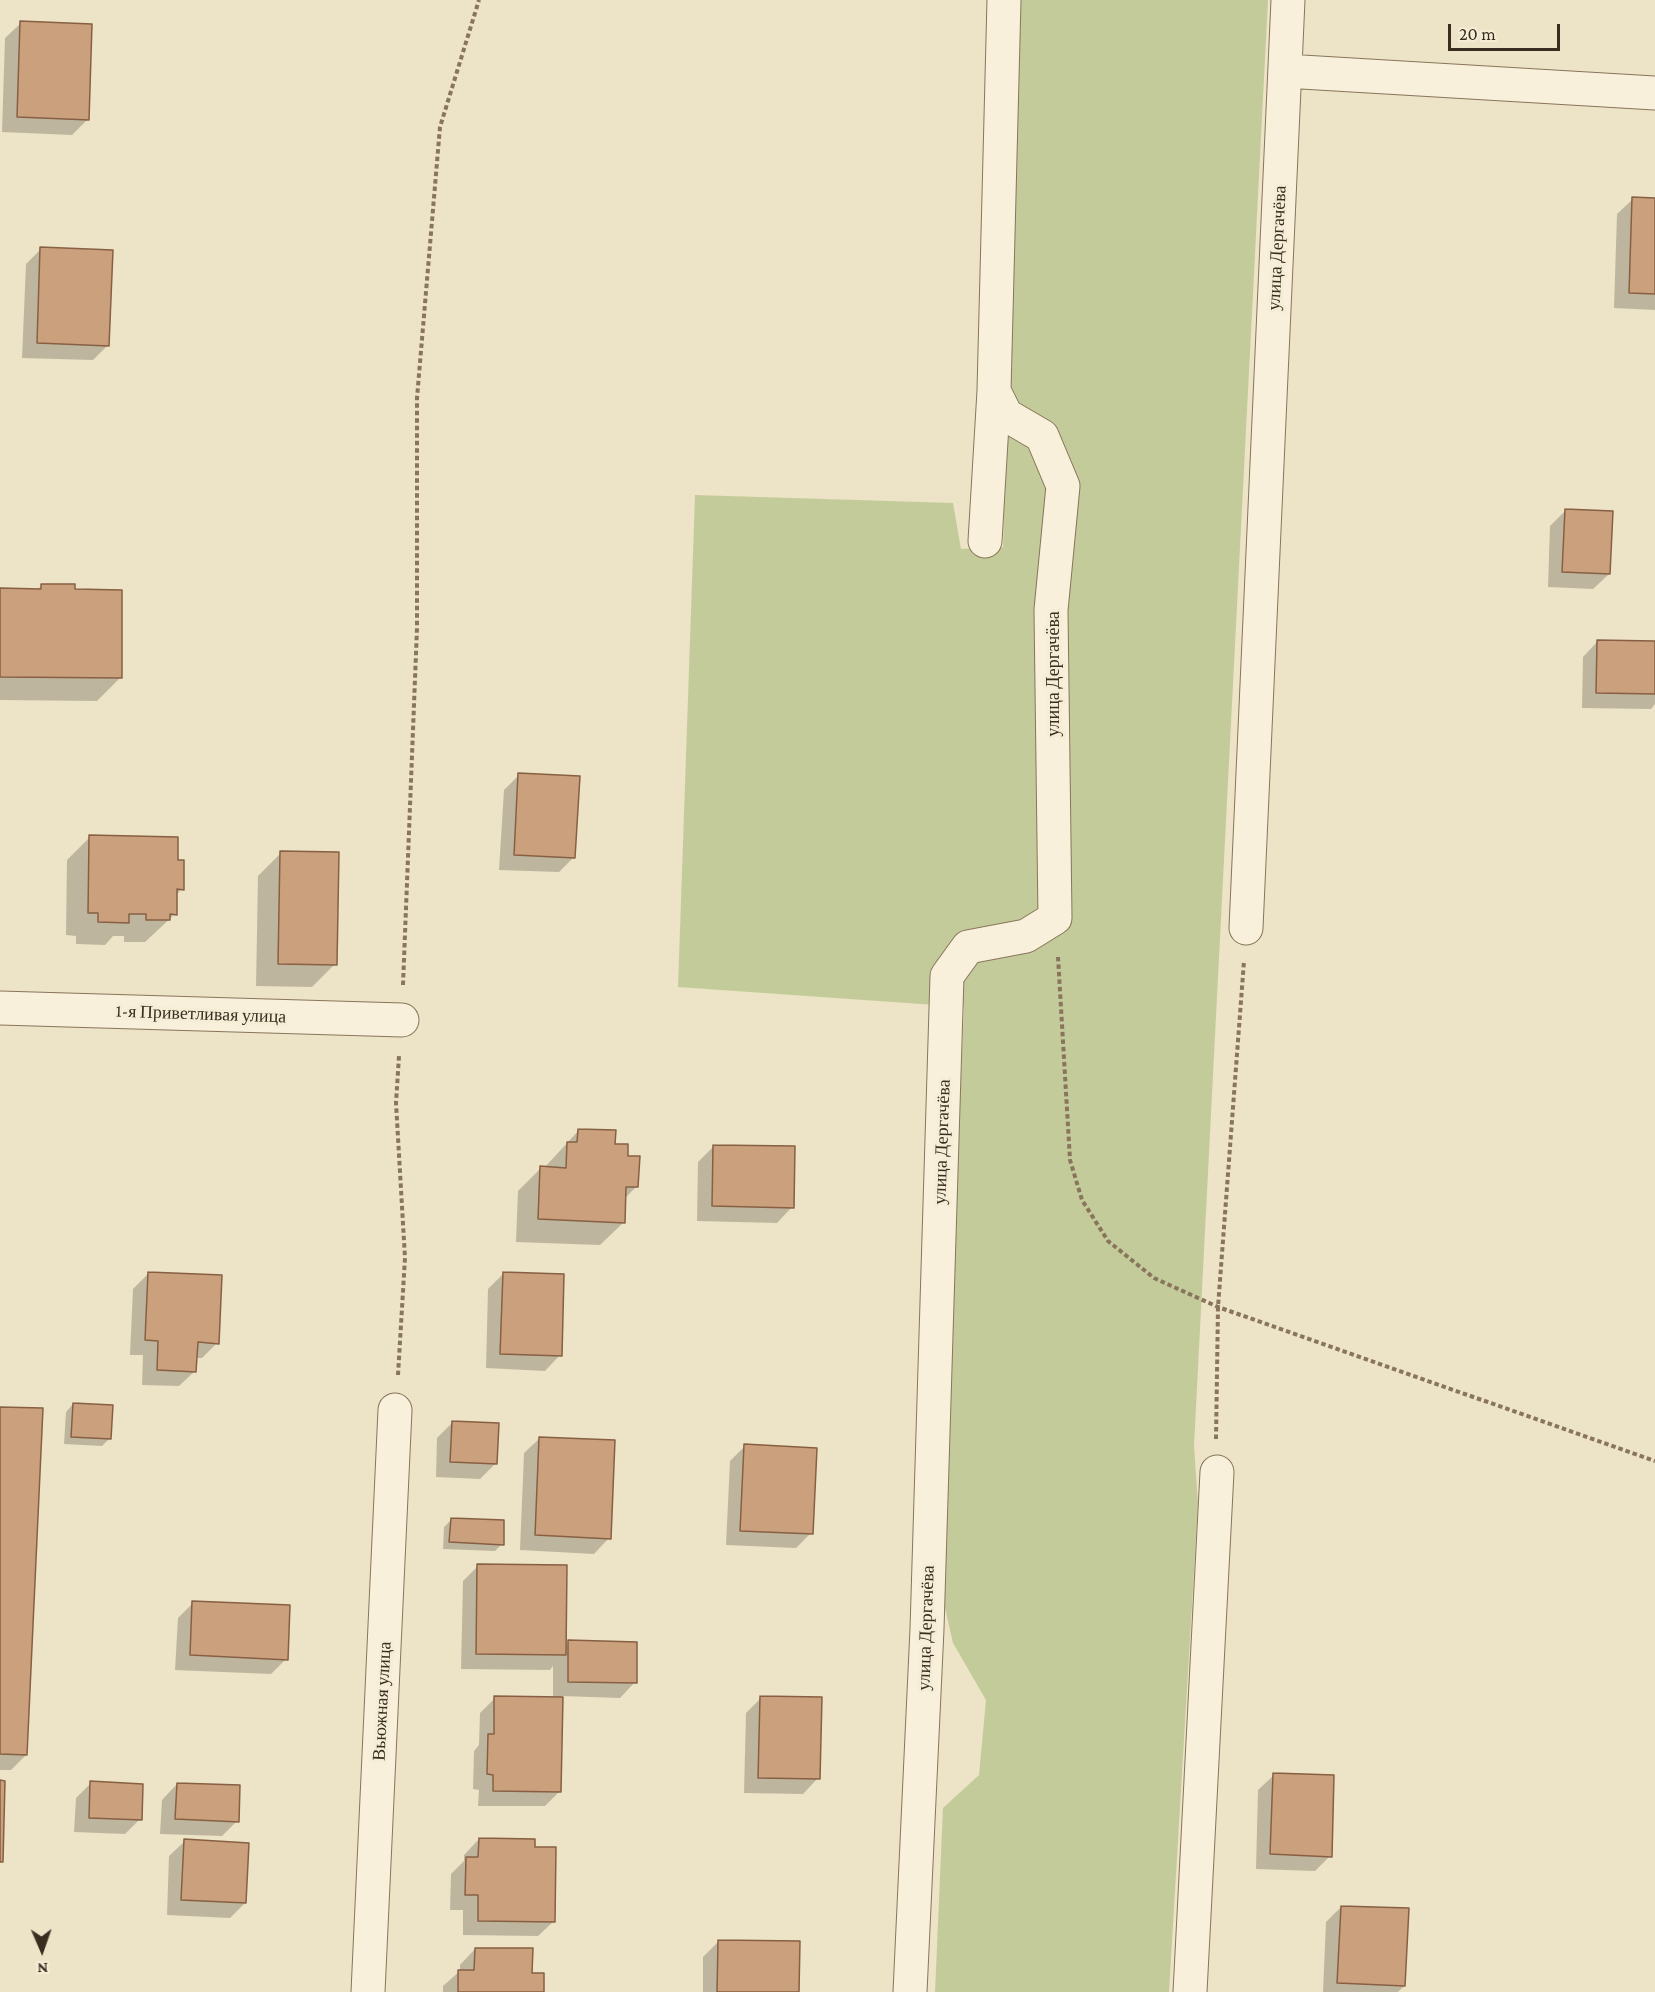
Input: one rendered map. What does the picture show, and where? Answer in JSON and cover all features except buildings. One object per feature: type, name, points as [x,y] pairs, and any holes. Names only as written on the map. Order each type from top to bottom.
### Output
[{"type":"street","points":[[985,541],[994,391],[1004,0]]},
{"type":"street","name":"улица Дергачёва","points":[[1246,928],[1288,0]]},
{"type":"street","points":[[1285,71],[1655,93]]},
{"type":"street","name":"улица Дергачёва","points":[[910,1992],[927,1617],[947,976],[968,947],[1026,936],[1055,918],[1051,610],[1063,486],[1042,436],[1006,415],[994,391]]},
{"type":"street","name":"1-я Приветливая улица","points":[[0,1008],[402,1020]]},
{"type":"street","name":"Вьюжная улица","points":[[369,1992],[395,1410]]},
{"type":"street","points":[[1190,1992],[1217,1472]]},
{"type":"path","points":[[395,1410],[405,1258],[396,1102],[402,1020],[417,628],[417,398],[440,127],[479,0]]},
{"type":"path","points":[[1055,918],[1064,1026],[1070,1160],[1082,1200],[1108,1241],[1154,1278],[1218,1307],[1655,1461]]},
{"type":"path","points":[[1217,1472],[1215,1411],[1218,1307],[1246,928]]},
{"type":"green space","points":[[1018,0],[1268,0],[1194,1446],[1198,1504],[1169,1992],[935,1992],[943,1808],[979,1775],[986,1700],[953,1643],[939,1582],[964,1007],[678,987],[695,495],[953,503],[961,549],[1003,547]]}]
